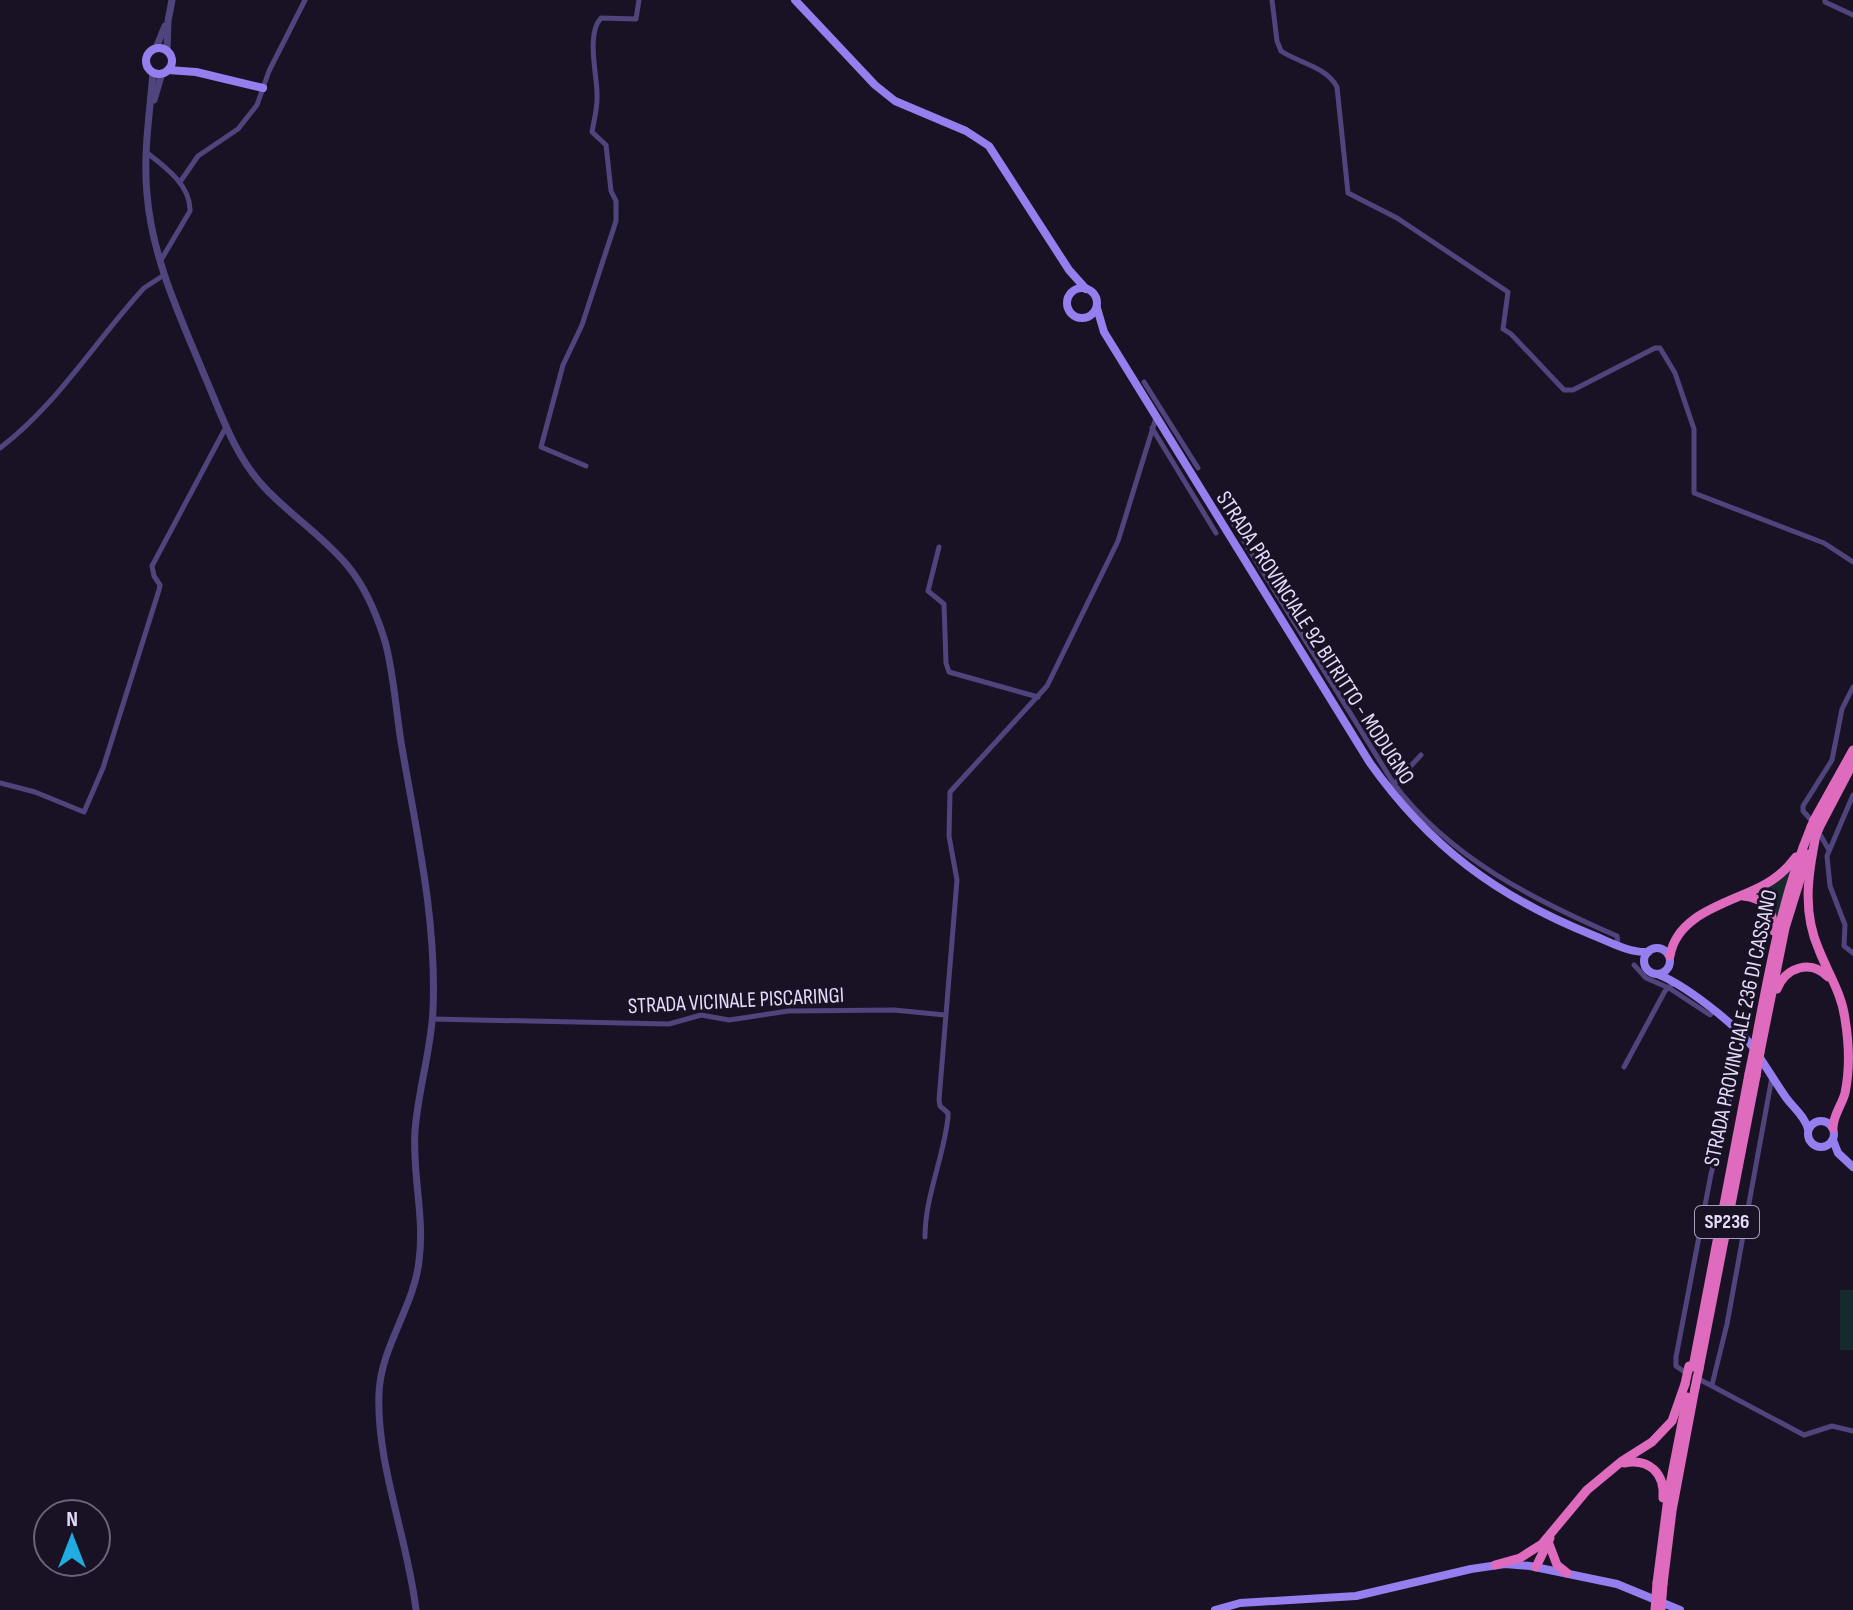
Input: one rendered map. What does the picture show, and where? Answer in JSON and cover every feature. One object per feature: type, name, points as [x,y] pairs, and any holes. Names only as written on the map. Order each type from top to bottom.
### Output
[{"type":"highway","name":"STRADA PROVINCIALE 236 DI CASSANO","points":[[1754,1046],[1815,827],[1853,750]]},
{"type":"highway","name":"STRADA PROVINCIALE 236 DI CASSANO","points":[[1661,1610],[1659,1565],[1669,1490],[1752,1075],[1754,1046],[1778,926],[1801,852],[1853,763]]},
{"type":"highway","points":[[1815,827],[1807,885],[1808,912],[1815,940],[1839,993],[1847,1031],[1848,1070],[1844,1096],[1834,1116],[1833,1128]]},
{"type":"highway","points":[[1660,948],[1674,942],[1703,913],[1772,881],[1801,852]]},
{"type":"highway","points":[[1736,896],[1755,897],[1769,908],[1773,918],[1764,1000]]},
{"type":"highway","points":[[1670,960],[1674,942]]},
{"type":"highway","points":[[1754,1046],[1776,989],[1787,972],[1797,968],[1815,968],[1824,973],[1839,993]]},
{"type":"highway","name":"STRADA PROVINCIALE 236 DI CASSANO","points":[[1694,1367],[1752,1075]]},
{"type":"highway","points":[[1819,1121],[1834,1116]]},
{"type":"highway","name":"STRADA PROVINCIALE 236 DI CASSANO","points":[[1655,1610],[1690,1386]]},
{"type":"highway","points":[[1536,1567],[1547,1541],[1574,1503],[1613,1468],[1664,1431],[1690,1386]]},
{"type":"highway","points":[[1613,1468],[1639,1461],[1651,1466],[1663,1479],[1659,1565]]},
{"type":"highway","points":[[1495,1565],[1520,1558],[1547,1541]]},
{"type":"highway","points":[[1547,1541],[1557,1565],[1567,1573]]},
{"type":"main road","points":[[795,0],[885,93],[912,109],[966,131],[989,146],[1069,270],[1097,298],[1104,332]]},
{"type":"main road","points":[[196,72],[156,48],[146,60],[161,71],[196,72],[263,88]]},
{"type":"main road","points":[[161,71],[169,56]]},
{"type":"main road","points":[[1069,270],[1075,290]]},
{"type":"main road","points":[[1086,289],[1075,290],[1068,298],[1068,308],[1073,315],[1085,318],[1104,332]]},
{"type":"main road","points":[[1085,318],[1097,308]]},
{"type":"main road","name":"STRADA PROVINCIALE 92 BITRITTO - MODUGNO","points":[[1104,332],[1154,422],[1172,436],[1276,602],[1370,763],[1392,793],[1440,844],[1499,889],[1544,914],[1636,952]]},
{"type":"main road","points":[[1636,952],[1660,948],[1670,960],[1672,985]]},
{"type":"main road","points":[[1636,952],[1649,972],[1657,974],[1714,1011],[1754,1046],[1772,1076],[1805,1119],[1811,1142],[1838,1153],[1853,1167]]},
{"type":"main road","points":[[1644,961],[1648,952]]},
{"type":"main road","points":[[1657,974],[1665,972],[1670,960]]},
{"type":"main road","points":[[1805,1119],[1833,1128],[1838,1153]]},
{"type":"main road","points":[[1808,1129],[1819,1121]]},
{"type":"main road","points":[[1823,1147],[1833,1140]]},
{"type":"main road","points":[[1215,1610],[1240,1603],[1356,1596],[1495,1565],[1536,1567],[1617,1584],[1680,1610]]},
{"type":"street","points":[[169,56],[168,21],[172,0]]},
{"type":"street","points":[[180,182],[198,156],[238,129],[257,105],[305,0]]},
{"type":"street","points":[[586,466],[541,447],[563,365],[582,325],[616,221],[616,201],[611,191],[606,145],[592,132],[598,95],[594,68],[595,28],[601,18],[636,19],[639,0]]},
{"type":"street","points":[[1272,0],[1281,51],[1325,73],[1337,87],[1346,190],[1397,218],[1508,292],[1503,329],[1564,390],[1573,390],[1660,348],[1675,373],[1694,429],[1694,493],[1831,546],[1840,556],[1853,562]]},
{"type":"street","points":[[1825,0],[1853,15]]},
{"type":"street","points":[[156,48],[168,21]]},
{"type":"street","points":[[161,71],[150,113],[146,152],[152,232],[164,275],[243,460],[263,487],[347,564],[363,588],[385,640],[424,873],[432,1019],[415,1132],[422,1238],[415,1282],[386,1356],[379,1391],[385,1454],[416,1610]]},
{"type":"street","points":[[146,152],[180,182],[191,205],[160,261]]},
{"type":"street","points":[[0,448],[50,402],[144,288],[164,275]]},
{"type":"street","points":[[1144,382],[1172,436],[1198,468]]},
{"type":"street","points":[[1154,422],[1216,533]]},
{"type":"street","points":[[925,1237],[934,1177],[947,1132],[948,1117],[939,1100],[957,880],[949,836],[950,792],[1043,691],[1118,541],[1154,422]]},
{"type":"street","points":[[0,783],[35,792],[84,812],[103,768],[159,590],[152,566],[226,426]]},
{"type":"street","points":[[1234,525],[1276,602],[1394,784],[1424,818],[1478,863],[1534,898],[1617,936],[1618,945]]},
{"type":"street","points":[[939,547],[928,591],[944,604],[949,672],[1038,697]]},
{"type":"street","points":[[1829,850],[1803,811],[1803,806],[1832,760],[1842,709],[1853,687]]},
{"type":"street","points":[[1394,784],[1421,755]]},
{"type":"street","points":[[1853,795],[1829,850],[1827,864],[1830,886],[1845,925],[1844,946],[1853,953]]},
{"type":"street","points":[[1624,1067],[1672,985],[1646,978],[1634,965]]},
{"type":"street","name":"STRADA VICINALE PISCARINGI","points":[[432,1019],[669,1024],[701,1015],[729,1020],[788,1011],[894,1010],[945,1015]]},
{"type":"street","points":[[1754,1046],[1738,1054],[1727,1114],[1711,1174],[1676,1362],[1679,1370],[1804,1435],[1832,1426],[1853,1431]]},
{"type":"street","points":[[1712,1385],[1727,1324],[1772,1076]]},
{"type":"green space","points":[[1791,869],[1777,916],[1776,916],[1755,895]]},
{"type":"green space","points":[[1840,1290],[1853,1290],[1853,1350],[1840,1350]]}]
